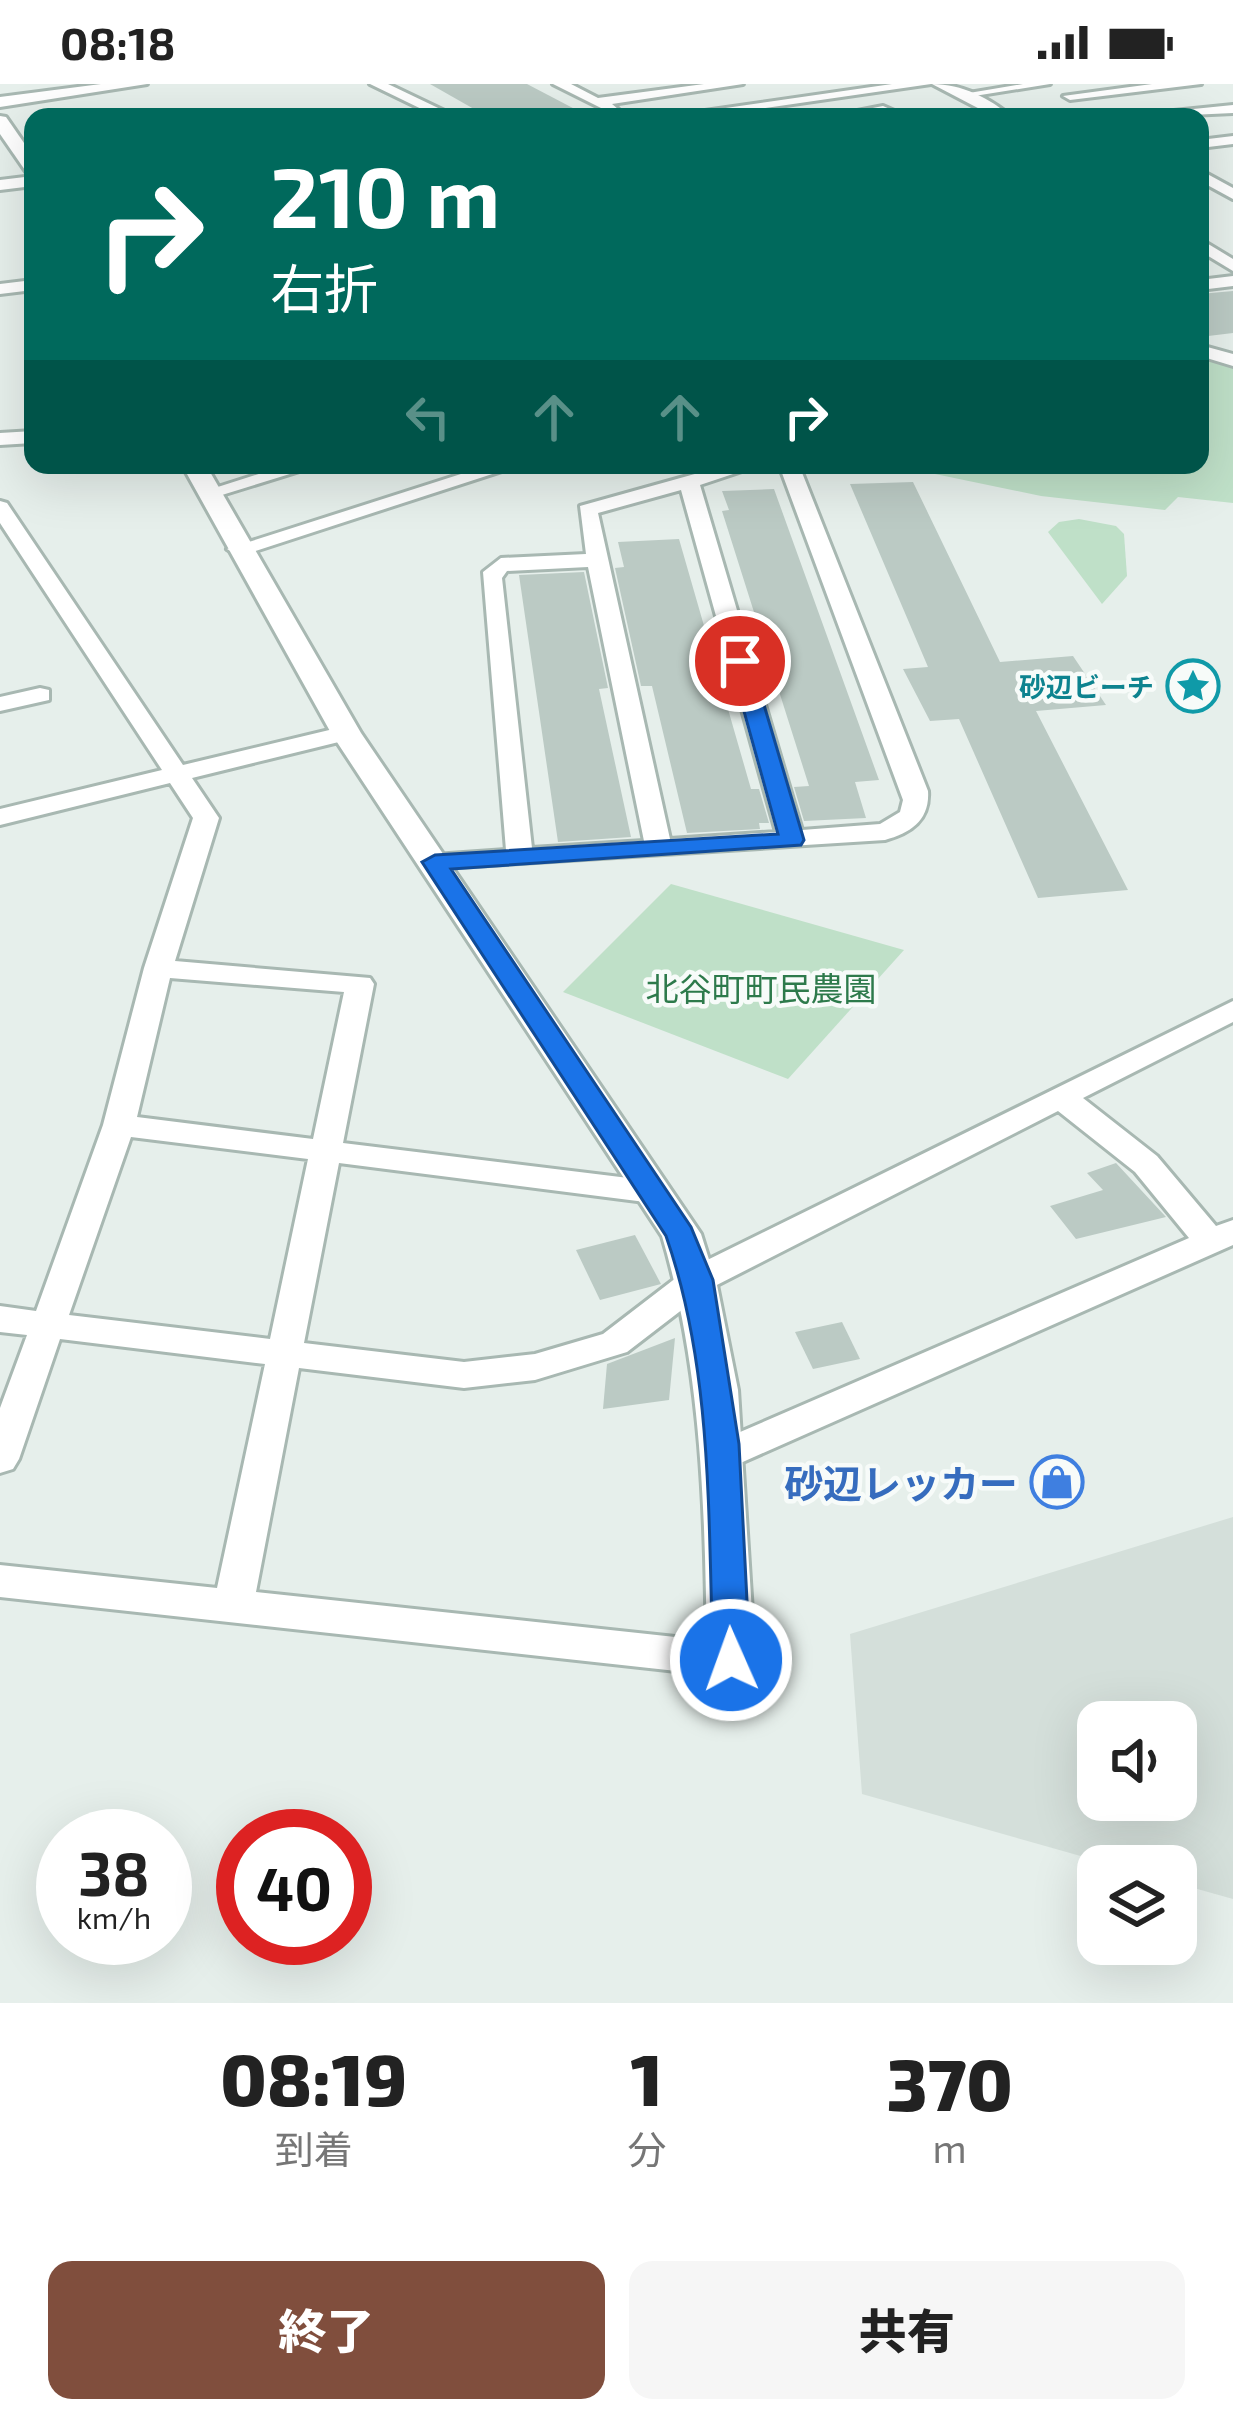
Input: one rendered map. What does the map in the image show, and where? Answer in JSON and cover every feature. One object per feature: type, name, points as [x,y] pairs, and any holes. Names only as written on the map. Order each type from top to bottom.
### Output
[{"type":"street","points":[[0,102],[139,84]]},
{"type":"street","points":[[377,84],[430,108]]},
{"type":"street","points":[[560,84],[608,108]]},
{"type":"street","points":[[596,102],[736,84]]},
{"type":"street","points":[[739,108],[924,84]]},
{"type":"street","points":[[940,84],[991,108]]},
{"type":"street","points":[[968,94],[1045,84]]},
{"type":"street","points":[[1088,106],[1070,96],[1194,84]]},
{"type":"street","points":[[0,121],[24,156]]},
{"type":"street","points":[[0,1581],[731,1660],[723,1455],[697,1280],[681,1234],[346,733],[199,474]]},
{"type":"street","points":[[209,493],[277,474]]},
{"type":"street","points":[[238,549],[481,474]]},
{"type":"street","points":[[659,848],[587,510],[717,474]]},
{"type":"street","points":[[435,862],[792,840],[885,832],[909,822],[917,808],[915,791],[792,474]]},
{"type":"street","points":[[688,482],[792,840]]},
{"type":"street","points":[[0,507],[206,818],[158,968],[119,1125],[0,1460]]},
{"type":"street","points":[[520,858],[491,578],[501,566],[597,560]]},
{"type":"street","points":[[0,704],[40,695]]},
{"type":"street","points":[[0,842],[3,808],[346,733]]},
{"type":"street","points":[[158,968],[360,984],[233,1606]]},
{"type":"street","points":[[0,1319],[464,1375],[535,1366],[615,1343],[697,1280],[1233,1010]]},
{"type":"street","points":[[723,1455],[1221,1236],[1147,1164],[1060,1096]]},
{"type":"street","points":[[119,1125],[653,1192]]},
{"type":"shaded area","points":[[1233,1517],[1233,1899],[1197,1889],[1197,1845],[1077,1845],[1077,1855],[862,1794],[850,1634]]},
{"type":"green space","points":[[1209,361],[1233,368],[1233,503],[1178,497],[1165,510],[1041,496],[935,474],[1209,474]]},
{"type":"green space","points":[[1079,519],[1116,526],[1124,534],[1127,576],[1102,604],[1048,532],[1059,522]]},
{"type":"green space","name":"北谷町町民農園","points":[[671,884],[904,950],[788,1079],[563,992]]},
{"type":"building","points":[[430,84],[527,84],[573,108],[472,108]]},
{"type":"building","points":[[1233,291],[1233,333],[1209,336],[1209,293]]},
{"type":"building","points":[[913,482],[1000,662],[1073,656],[1106,705],[1036,711],[1128,890],[1038,898],[959,719],[930,721],[903,669],[928,667],[850,484]]},
{"type":"building","points":[[774,489],[879,780],[855,782],[866,818],[804,821],[794,787],[809,786],[722,511],[729,510],[722,491]]},
{"type":"building","points":[[679,539],[751,789],[759,789],[769,823],[759,823],[760,829],[687,833],[652,686],[641,686],[615,568],[624,567],[618,542]]},
{"type":"building","points":[[584,572],[608,688],[599,689],[631,837],[558,842],[519,575]]},
{"type":"building","points":[[1116,1163],[1166,1217],[1076,1239],[1050,1206],[1103,1190],[1087,1173]]},
{"type":"building","points":[[635,1235],[661,1284],[600,1300],[576,1250]]},
{"type":"building","points":[[842,1322],[860,1359],[813,1369],[795,1332]]},
{"type":"building","points":[[675,1338],[669,1400],[603,1409],[607,1364]]},
{"type":"place","name":"砂辺ビーチ","points":[[1193,686]]},
{"type":"place","name":"砂辺レッカー","points":[[1057,1482]]},
{"type":"route","points":[[731,1660],[723,1444],[697,1280],[681,1234],[435,862],[792,840],[740,661]]}]
